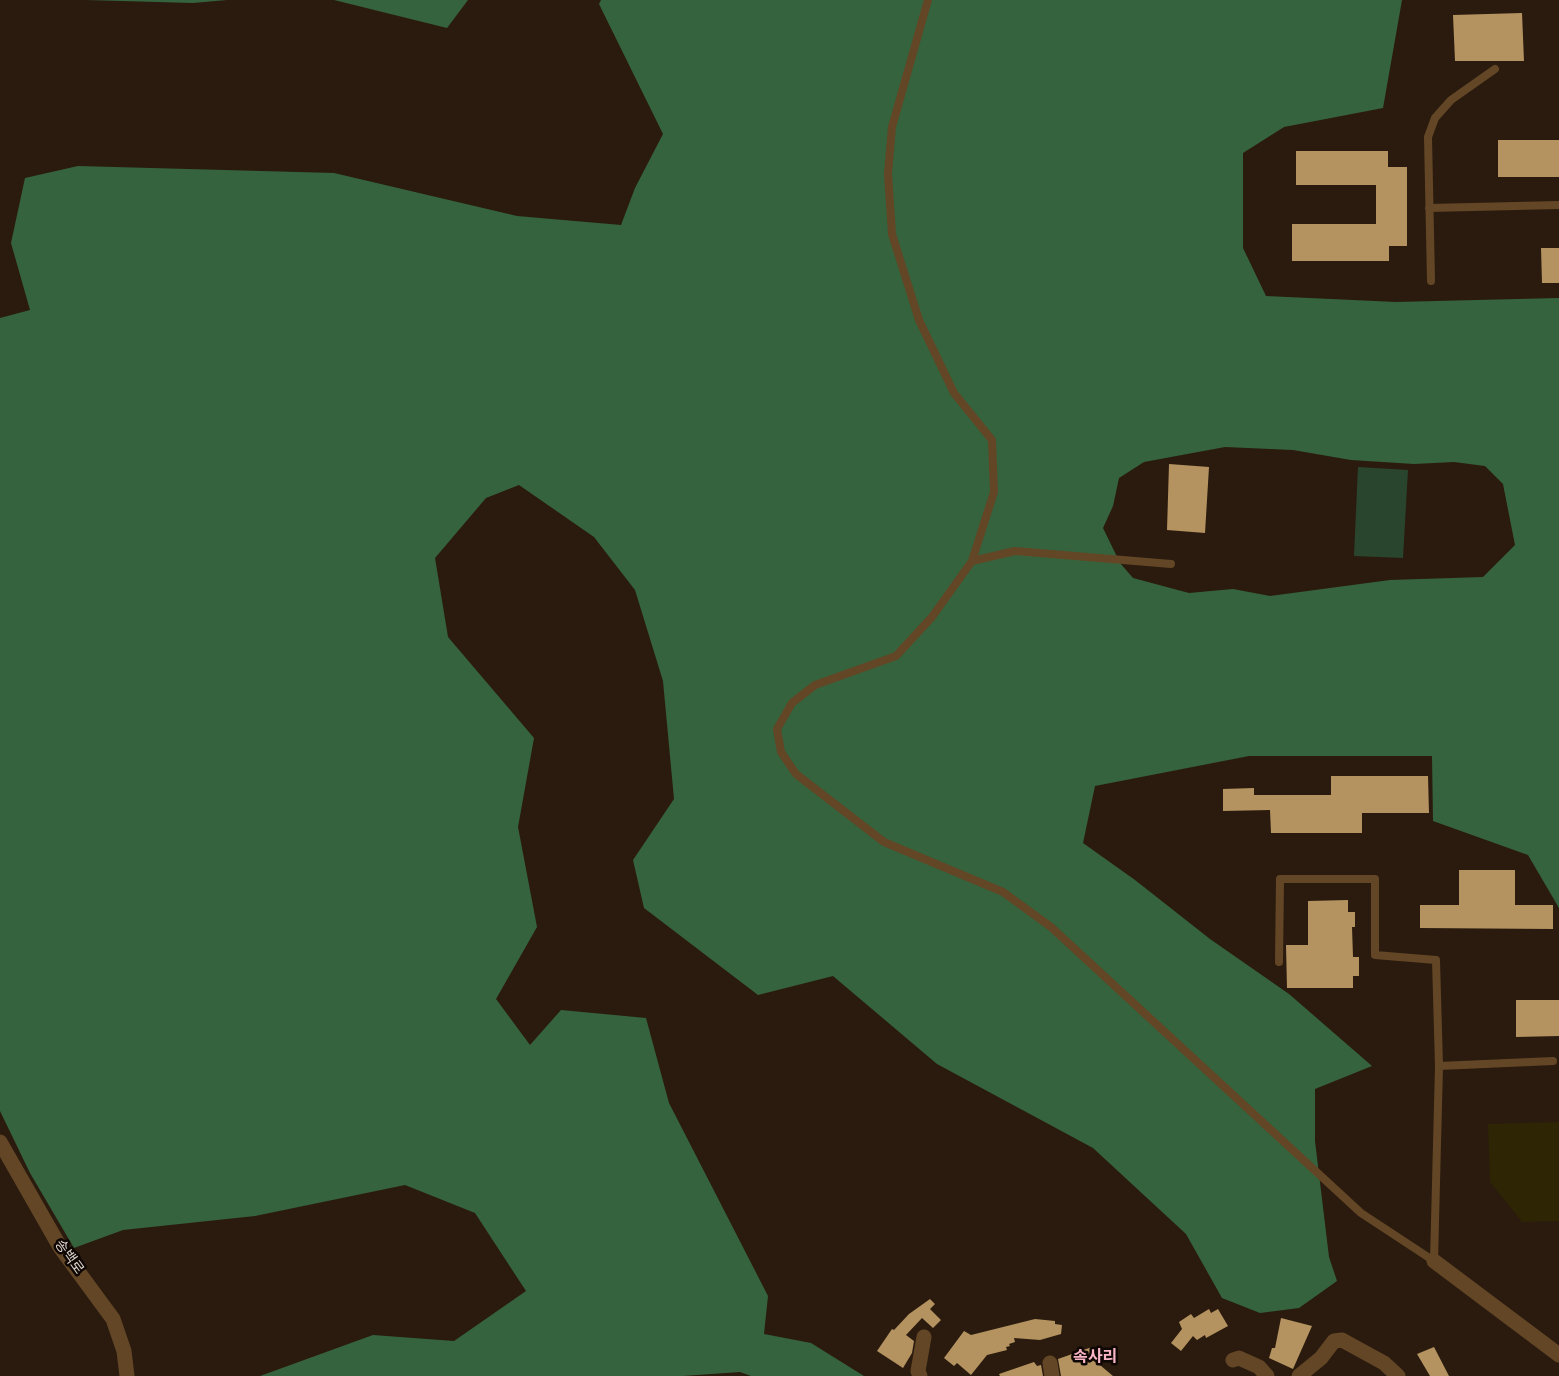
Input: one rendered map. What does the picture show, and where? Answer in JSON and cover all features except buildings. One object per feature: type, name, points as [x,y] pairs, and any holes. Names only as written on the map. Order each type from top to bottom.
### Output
[{"type":"street","name":"송백로","points":[[0,1142],[60,1247],[113,1319],[124,1351],[127,1376]]},
{"type":"street","points":[[1434,1261],[1559,1355]]},
{"type":"street","points":[[920,1376],[918,1372],[924,1337]]},
{"type":"street","points":[[1299,1376],[1321,1358],[1334,1341],[1342,1340],[1384,1364],[1398,1376]]},
{"type":"street","points":[[1232,1360],[1239,1358],[1259,1366],[1267,1376]]},
{"type":"lane","points":[[928,0],[892,127],[888,174],[892,234],[920,320],[954,393],[992,440],[994,492],[972,561],[932,618],[896,656],[814,684],[792,703],[777,729],[781,752],[796,774],[884,842],[1003,892],[1051,927],[1361,1214],[1434,1261]]},
{"type":"lane","points":[[1431,281],[1428,137],[1435,118],[1450,100],[1495,69]]},
{"type":"lane","points":[[1430,208],[1559,205]]},
{"type":"lane","points":[[972,561],[1015,551],[1172,564]]},
{"type":"lane","points":[[1279,962],[1280,878],[1375,879],[1375,956],[1436,960],[1439,1066],[1434,1261]]},
{"type":"lane","points":[[1439,1066],[1553,1061]]},
{"type":"green space","points":[[86,0],[227,0],[193,3]]},
{"type":"green space","points":[[334,0],[468,0],[447,28]]},
{"type":"green space","points":[[601,0],[1402,0],[1383,108],[1284,127],[1243,153],[1243,248],[1266,296],[1396,302],[1559,298],[1559,908],[1528,855],[1433,821],[1432,756],[1249,756],[1095,786],[1083,843],[1135,880],[1210,939],[1289,994],[1372,1066],[1315,1089],[1315,1141],[1329,1257],[1337,1281],[1299,1308],[1260,1313],[1222,1298],[1186,1234],[1093,1148],[937,1064],[833,976],[758,995],[644,908],[633,860],[674,799],[663,681],[635,590],[594,537],[519,485],[486,498],[435,558],[448,637],[534,738],[518,827],[537,927],[496,999],[530,1045],[561,1010],[646,1018],[669,1103],[768,1296],[764,1334],[811,1343],[864,1376],[751,1376],[740,1372],[683,1376],[260,1376],[373,1335],[454,1341],[526,1291],[475,1213],[405,1185],[255,1216],[123,1230],[74,1248],[30,1173],[0,1111],[0,318],[30,310],[11,243],[25,178],[78,166],[334,173],[517,216],[621,225],[635,188],[663,134],[599,4]],"holes":[[[1225,447],[1293,450],[1351,460],[1414,464],[1454,462],[1485,466],[1503,484],[1515,545],[1483,577],[1390,580],[1270,596],[1233,589],[1189,593],[1133,578],[1120,563],[1103,528],[1113,506],[1119,478],[1144,462]]]},
{"type":"green space","points":[[1358,467],[1408,470],[1403,558],[1354,556]]},
{"type":"sand","points":[[1559,1122],[1559,1221],[1522,1222],[1490,1182],[1488,1124]]},
{"type":"district","name":"속사리","points":[[1095,1357]]}]
